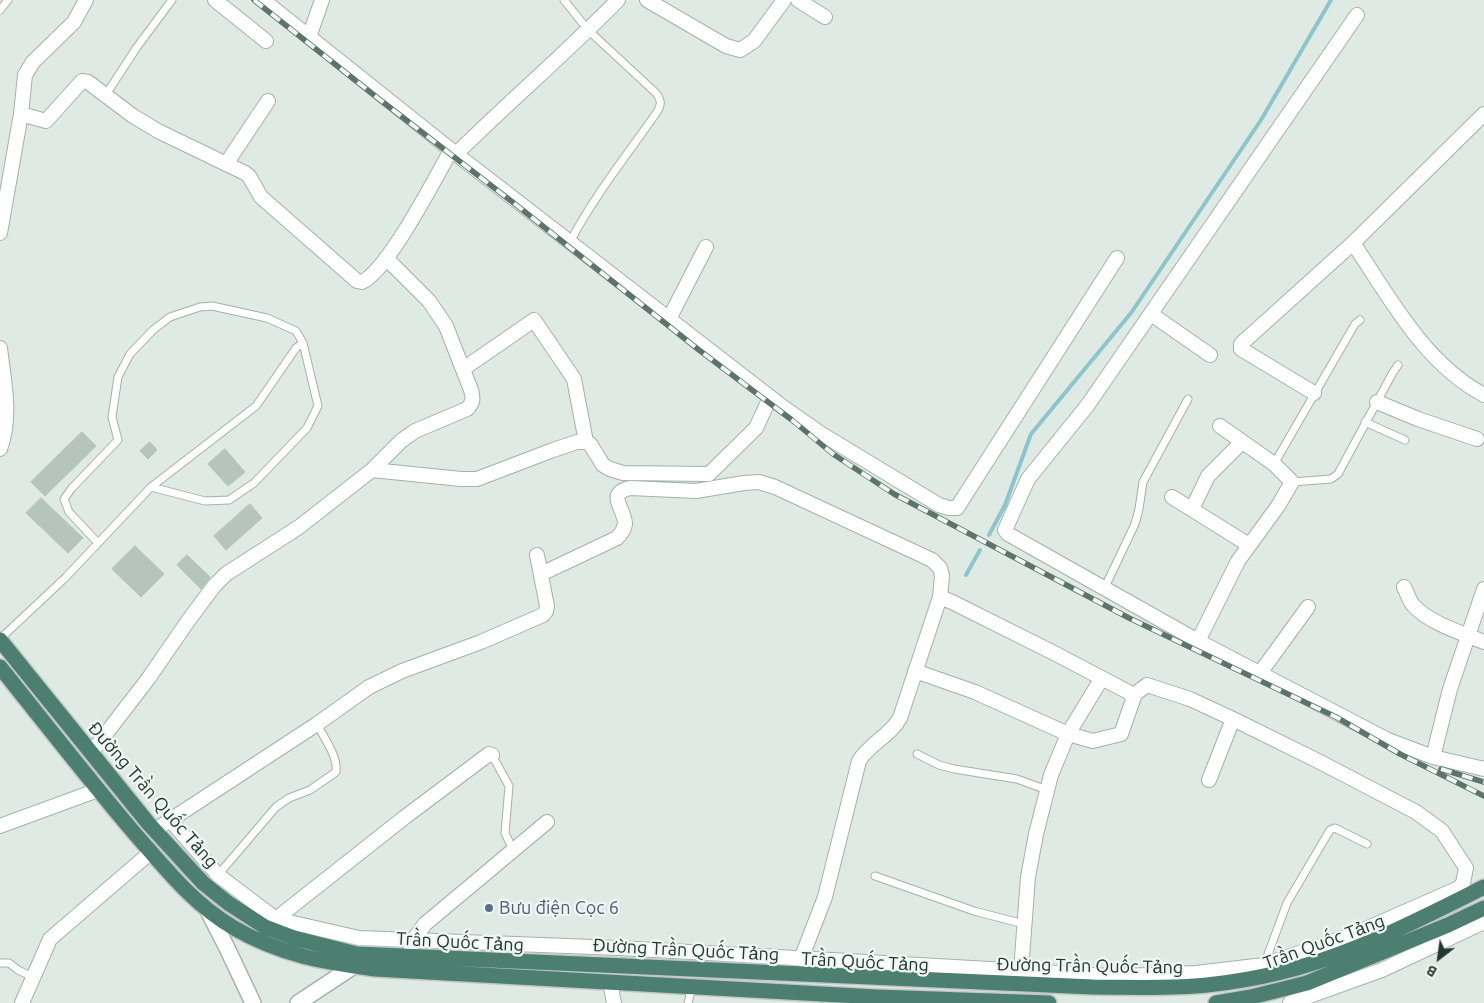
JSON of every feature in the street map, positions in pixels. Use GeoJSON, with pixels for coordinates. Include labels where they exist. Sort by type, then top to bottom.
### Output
{"type":"FeatureCollection","features":[{"type":"Feature","properties":{"kind":"highway","name":"Đường Trần Quốc Tảng"},"geometry":{"type":"LineString","coordinates":[[0,640],[155,830],[203,883],[266,929],[288,953],[327,962],[375,969],[692,986],[805,998],[1049,1003]]}},
{"type":"Feature","properties":{"kind":"highway","name":"Đường Trần Quốc Tảng"},"geometry":{"type":"LineString","coordinates":[[0,667],[98,790],[151,852],[176,881],[207,909],[234,928],[266,929],[357,954],[1093,987],[1178,988],[1263,976],[1324,960],[1369,942],[1484,888]]}},
{"type":"Feature","properties":{"kind":"highway"},"geometry":{"type":"LineString","coordinates":[[1216,1003],[1251,997],[1307,983],[1448,925],[1484,908]]}},
{"type":"Feature","properties":{"kind":"street"},"geometry":{"type":"LineString","coordinates":[[0,233],[21,114],[25,75],[33,62],[74,22],[86,0]]}},
{"type":"Feature","properties":{"kind":"street"},"geometry":{"type":"LineString","coordinates":[[215,0],[266,41]]}},
{"type":"Feature","properties":{"kind":"street"},"geometry":{"type":"LineString","coordinates":[[263,0],[456,154],[783,407],[820,433],[940,505],[949,508],[957,508],[1117,258]]}},
{"type":"Feature","properties":{"kind":"street"},"geometry":{"type":"LineString","coordinates":[[309,36],[322,0]]}},
{"type":"Feature","properties":{"kind":"street"},"geometry":{"type":"LineString","coordinates":[[21,114],[46,121],[82,81],[88,82],[133,116],[158,131],[248,176],[261,198],[357,281],[362,282],[367,280],[386,258],[450,154],[456,154],[618,0]]}},
{"type":"Feature","properties":{"kind":"street"},"geometry":{"type":"LineString","coordinates":[[647,0],[726,46],[740,50],[754,41],[784,0]]}},
{"type":"Feature","properties":{"kind":"street"},"geometry":{"type":"LineString","coordinates":[[798,0],[825,17]]}},
{"type":"Feature","properties":{"kind":"street"},"geometry":{"type":"LineString","coordinates":[[1357,15],[1087,406],[1028,479],[1005,530],[1008,534],[1198,641],[1388,740],[1433,757],[1484,769]]}},
{"type":"Feature","properties":{"kind":"street"},"geometry":{"type":"LineString","coordinates":[[226,164],[268,101]]}},
{"type":"Feature","properties":{"kind":"street"},"geometry":{"type":"LineString","coordinates":[[1314,394],[1240,347],[1241,344],[1353,243],[1484,115]]}},
{"type":"Feature","properties":{"kind":"street"},"geometry":{"type":"LineString","coordinates":[[1353,243],[1396,308],[1432,356],[1458,379],[1484,395]]}},
{"type":"Feature","properties":{"kind":"street"},"geometry":{"type":"LineString","coordinates":[[669,319],[706,247]]}},
{"type":"Feature","properties":{"kind":"street"},"geometry":{"type":"LineString","coordinates":[[91,753],[148,679],[214,586],[226,574],[299,527],[372,470],[401,440],[415,431],[472,404],[471,390],[446,326],[434,307],[386,258]]}},
{"type":"Feature","properties":{"kind":"street"},"geometry":{"type":"LineString","coordinates":[[1152,314],[1210,355]]}},
{"type":"Feature","properties":{"kind":"street"},"geometry":{"type":"LineString","coordinates":[[463,369],[534,320],[574,379],[586,442]]}},
{"type":"Feature","properties":{"kind":"street"},"geometry":{"type":"LineString","coordinates":[[0,348],[7,417],[5,436],[0,449]]}},
{"type":"Feature","properties":{"kind":"street"},"geometry":{"type":"LineString","coordinates":[[372,470],[477,479],[577,442],[586,442],[590,444],[603,465],[623,473],[709,474],[756,428],[771,398]]}},
{"type":"Feature","properties":{"kind":"street"},"geometry":{"type":"LineString","coordinates":[[1377,402],[1433,425],[1481,441]]}},
{"type":"Feature","properties":{"kind":"street"},"geometry":{"type":"LineString","coordinates":[[1198,641],[1238,561],[1278,506],[1292,482],[1274,464],[1220,426]]}},
{"type":"Feature","properties":{"kind":"street"},"geometry":{"type":"LineString","coordinates":[[1192,509],[1208,476],[1242,442]]}},
{"type":"Feature","properties":{"kind":"street"},"geometry":{"type":"LineString","coordinates":[[541,574],[617,538],[622,532],[625,523],[617,499],[618,494],[622,490],[630,488],[696,491],[759,482],[776,487],[932,560],[940,568],[945,599],[915,671],[897,724],[871,746],[859,761],[825,897],[801,959]]}},
{"type":"Feature","properties":{"kind":"street"},"geometry":{"type":"LineString","coordinates":[[1172,497],[1249,545]]}},
{"type":"Feature","properties":{"kind":"street"},"geometry":{"type":"LineString","coordinates":[[155,830],[317,724],[369,687],[402,670],[481,642],[543,615],[547,606],[537,556]]}},
{"type":"Feature","properties":{"kind":"street"},"geometry":{"type":"LineString","coordinates":[[1404,587],[1412,603],[1419,610],[1446,626],[1484,642]]}},
{"type":"Feature","properties":{"kind":"street"},"geometry":{"type":"LineString","coordinates":[[1433,757],[1450,689],[1484,589]]}},
{"type":"Feature","properties":{"kind":"street"},"geometry":{"type":"LineString","coordinates":[[945,599],[1135,694]]}},
{"type":"Feature","properties":{"kind":"street"},"geometry":{"type":"LineString","coordinates":[[1260,673],[1308,607]]}},
{"type":"Feature","properties":{"kind":"street"},"geometry":{"type":"LineString","coordinates":[[915,671],[975,692],[1068,734],[1093,741],[1121,734],[1135,694],[1147,685],[1190,699],[1232,719],[1208,780]]}},
{"type":"Feature","properties":{"kind":"street"},"geometry":{"type":"LineString","coordinates":[[1021,971],[1028,877],[1051,775],[1068,734],[1102,678]]}},
{"type":"Feature","properties":{"kind":"street","name":"Trần Quốc Tảng"},"geometry":{"type":"LineString","coordinates":[[170,820],[266,929],[360,938],[618,948],[1110,976],[1196,973],[1264,965],[1352,935],[1459,888],[1463,883],[1466,868],[1442,831],[1416,812],[1232,719]]}},
{"type":"Feature","properties":{"kind":"street"},"geometry":{"type":"LineString","coordinates":[[266,929],[405,816],[489,754],[492,755]]}},
{"type":"Feature","properties":{"kind":"street"},"geometry":{"type":"LineString","coordinates":[[0,826],[98,790]]}},
{"type":"Feature","properties":{"kind":"street"},"geometry":{"type":"LineString","coordinates":[[407,956],[414,939],[425,924],[547,822]]}},
{"type":"Feature","properties":{"kind":"street"},"geometry":{"type":"LineString","coordinates":[[22,1003],[50,939],[151,852]]}},
{"type":"Feature","properties":{"kind":"street"},"geometry":{"type":"LineString","coordinates":[[207,909],[253,1003]]}},
{"type":"Feature","properties":{"kind":"street"},"geometry":{"type":"LineString","coordinates":[[1290,1003],[1382,970],[1484,922]]}},
{"type":"Feature","properties":{"kind":"street"},"geometry":{"type":"LineString","coordinates":[[298,1003],[354,966]]}},
{"type":"Feature","properties":{"kind":"street"},"geometry":{"type":"LineString","coordinates":[[610,982],[614,1003]]}},
{"type":"Feature","properties":{"kind":"lane"},"geometry":{"type":"LineString","coordinates":[[0,10],[8,0]]}},
{"type":"Feature","properties":{"kind":"lane"},"geometry":{"type":"LineString","coordinates":[[105,96],[137,47],[172,0]]}},
{"type":"Feature","properties":{"kind":"lane"},"geometry":{"type":"LineString","coordinates":[[564,0],[588,30],[656,92],[661,100],[660,106],[581,221],[570,242]]}},
{"type":"Feature","properties":{"kind":"lane"},"geometry":{"type":"LineString","coordinates":[[98,543],[69,512],[64,499],[72,488],[118,440],[112,417],[118,377],[130,354],[153,330],[170,317],[200,307],[212,306],[267,318],[296,331],[303,342],[318,406],[307,428],[254,483],[230,500],[205,501],[152,488]]}},
{"type":"Feature","properties":{"kind":"lane"},"geometry":{"type":"LineString","coordinates":[[1274,464],[1355,324],[1360,320]]}},
{"type":"Feature","properties":{"kind":"lane"},"geometry":{"type":"LineString","coordinates":[[0,640],[65,578],[152,488],[256,406],[296,348],[303,342]]}},
{"type":"Feature","properties":{"kind":"lane"},"geometry":{"type":"LineString","coordinates":[[1292,482],[1331,478],[1338,474],[1398,365]]}},
{"type":"Feature","properties":{"kind":"lane"},"geometry":{"type":"LineString","coordinates":[[1105,587],[1135,524],[1143,482],[1188,399]]}},
{"type":"Feature","properties":{"kind":"lane"},"geometry":{"type":"LineString","coordinates":[[1365,422],[1405,440]]}},
{"type":"Feature","properties":{"kind":"lane"},"geometry":{"type":"LineString","coordinates":[[218,874],[276,807],[289,798],[310,790],[336,772],[337,769],[332,753],[317,724]]}},
{"type":"Feature","properties":{"kind":"lane"},"geometry":{"type":"LineString","coordinates":[[917,754],[940,765],[954,769],[1018,779],[1047,790]]}},
{"type":"Feature","properties":{"kind":"lane"},"geometry":{"type":"LineString","coordinates":[[492,755],[509,786],[505,833],[513,850]]}},
{"type":"Feature","properties":{"kind":"lane"},"geometry":{"type":"LineString","coordinates":[[1264,965],[1287,903],[1330,830],[1335,828],[1367,844]]}},
{"type":"Feature","properties":{"kind":"lane"},"geometry":{"type":"LineString","coordinates":[[875,876],[974,911],[1024,924]]}},
{"type":"Feature","properties":{"kind":"lane"},"geometry":{"type":"LineString","coordinates":[[0,963],[10,963],[18,970],[33,977]]}},
{"type":"Feature","properties":{"kind":"lane"},"geometry":{"type":"LineString","coordinates":[[688,1003],[692,986]]}},
{"type":"Feature","properties":{"kind":"building"},"geometry":{"type":"Polygon","coordinates":[[[82,432],[96,446],[45,496],[31,482],[82,432]]]}},
{"type":"Feature","properties":{"kind":"building"},"geometry":{"type":"Polygon","coordinates":[[[150,442],[157,450],[148,459],[140,451],[150,442]]]}},
{"type":"Feature","properties":{"kind":"building"},"geometry":{"type":"Polygon","coordinates":[[[225,449],[245,472],[228,486],[208,464],[225,449]]]}},
{"type":"Feature","properties":{"kind":"building"},"geometry":{"type":"Polygon","coordinates":[[[41,498],[83,538],[68,553],[26,513],[41,498]]]}},
{"type":"Feature","properties":{"kind":"building"},"geometry":{"type":"Polygon","coordinates":[[[250,504],[262,518],[226,550],[214,536],[250,504]]]}},
{"type":"Feature","properties":{"kind":"building"},"geometry":{"type":"Polygon","coordinates":[[[135,546],[164,574],[141,597],[112,569],[135,546]]]}},
{"type":"Feature","properties":{"kind":"building"},"geometry":{"type":"Polygon","coordinates":[[[187,555],[210,577],[201,589],[177,565],[187,555]]]}},
{"type":"Feature","properties":{"kind":"waterway"},"geometry":{"type":"LineString","coordinates":[[989,535],[1005,505],[1031,434],[1131,313],[1261,120],[1331,0]]}},
{"type":"Feature","properties":{"kind":"waterway"},"geometry":{"type":"LineString","coordinates":[[966,575],[980,550]]}},
{"type":"Feature","properties":{"kind":"railway"},"geometry":{"type":"LineString","coordinates":[[254,0],[833,454],[894,494],[1129,618],[1336,717],[1400,754],[1484,796]]}},
{"type":"Feature","properties":{"kind":"railway"},"geometry":{"type":"LineString","coordinates":[[1441,769],[1484,782]]}},
{"type":"Feature","properties":{"kind":"place","name":"Bưu điện Cọc 6"},"geometry":{"type":"Point","coordinates":[489,908]}}]}
